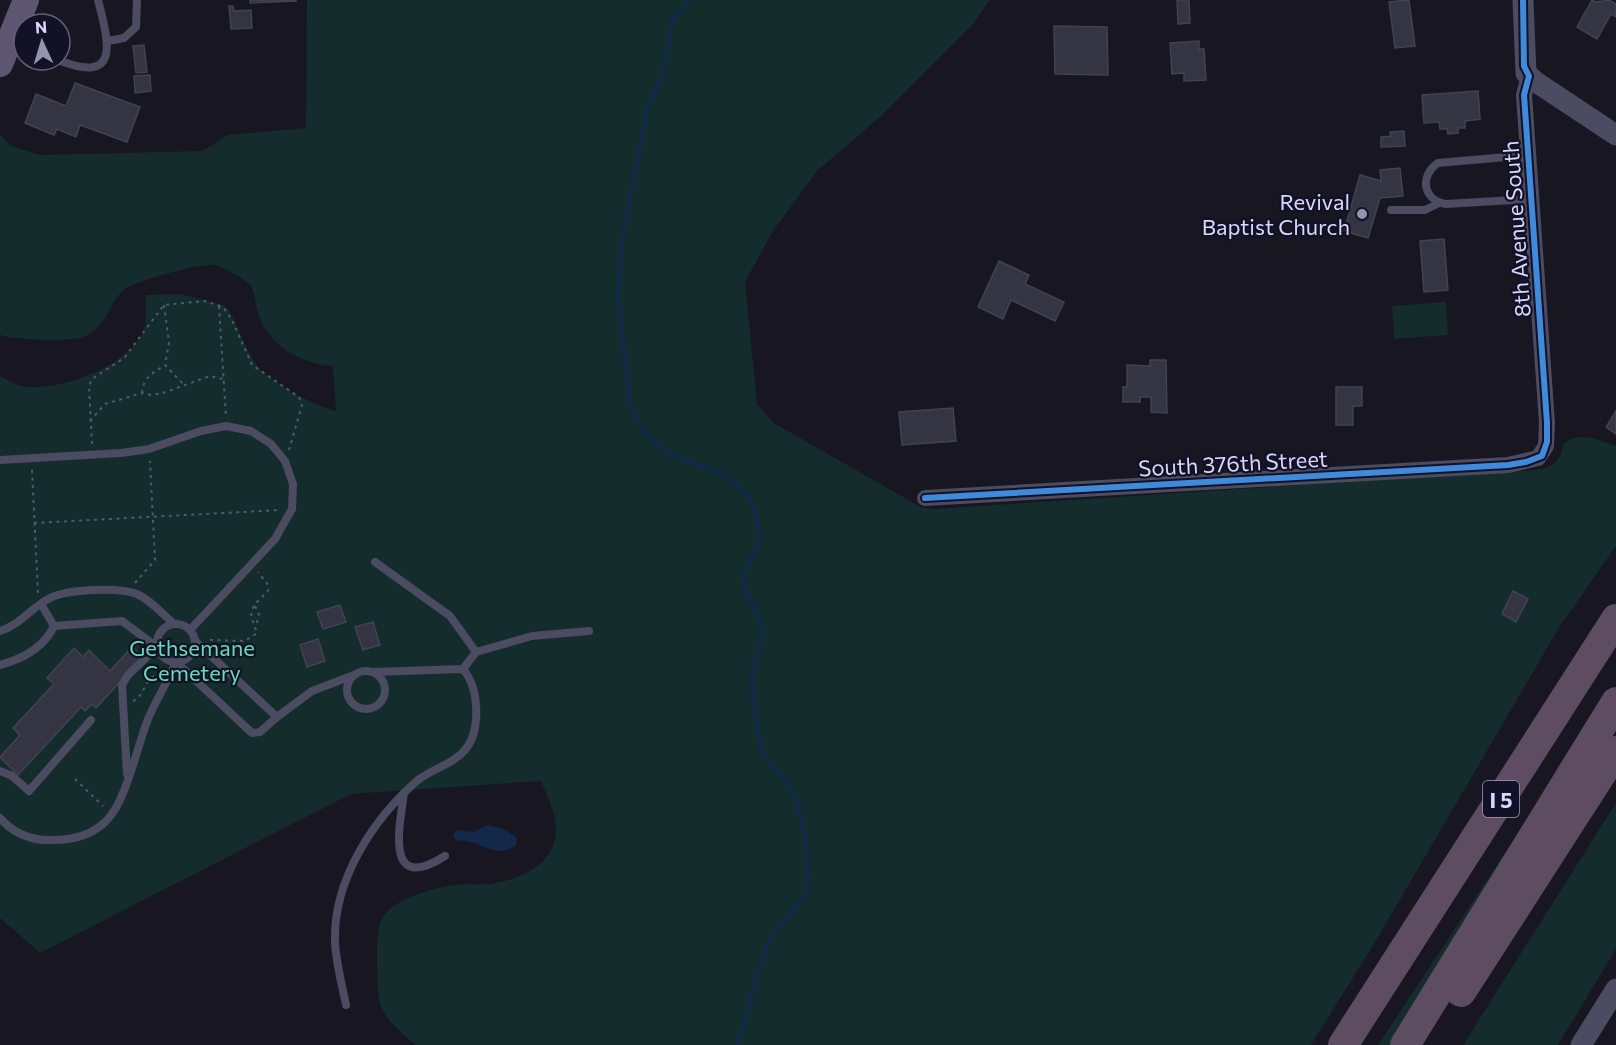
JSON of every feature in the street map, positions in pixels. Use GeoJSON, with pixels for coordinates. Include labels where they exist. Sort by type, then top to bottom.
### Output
{"type":"FeatureCollection","features":[{"type":"Feature","properties":{"kind":"highway","name":"I 5"},"geometry":{"type":"LineString","coordinates":[[1343,1045],[1616,619]]}},
{"type":"Feature","properties":{"kind":"highway","name":"I 5"},"geometry":{"type":"LineString","coordinates":[[1386,978],[1413,955],[1616,658]]}},
{"type":"Feature","properties":{"kind":"highway","name":"I 5"},"geometry":{"type":"LineString","coordinates":[[1406,1045],[1616,702]]}},
{"type":"Feature","properties":{"kind":"highway"},"geometry":{"type":"LineString","coordinates":[[1427,1045],[1616,751]]}},
{"type":"Feature","properties":{"kind":"main road"},"geometry":{"type":"LineString","coordinates":[[8,36],[10,0]]}},
{"type":"Feature","properties":{"kind":"main road"},"geometry":{"type":"LineString","coordinates":[[0,64],[8,36],[26,0]]}},
{"type":"Feature","properties":{"kind":"street","name":"8th Avenue South"},"geometry":{"type":"LineString","coordinates":[[1524,1],[1524,66],[1529,76],[1524,95],[1547,423],[1546,446],[1542,456]]}},
{"type":"Feature","properties":{"kind":"street"},"geometry":{"type":"LineString","coordinates":[[1529,76],[1616,135]]}},
{"type":"Feature","properties":{"kind":"street","name":"South 376th Street"},"geometry":{"type":"LineString","coordinates":[[925,498],[1508,465],[1542,456]]}},
{"type":"Feature","properties":{"kind":"street"},"geometry":{"type":"LineString","coordinates":[[1581,1045],[1616,989]]}},
{"type":"Feature","properties":{"kind":"lane"},"geometry":{"type":"LineString","coordinates":[[72,65],[100,66],[107,59],[108,41],[98,0]]}},
{"type":"Feature","properties":{"kind":"lane"},"geometry":{"type":"LineString","coordinates":[[108,41],[124,38],[136,27],[137,0]]}},
{"type":"Feature","properties":{"kind":"lane"},"geometry":{"type":"LineString","coordinates":[[1439,203],[1428,194],[1425,180],[1427,173],[1438,164],[1529,155]]}},
{"type":"Feature","properties":{"kind":"lane"},"geometry":{"type":"LineString","coordinates":[[1391,210],[1425,210],[1439,203],[1533,199]]}},
{"type":"Feature","properties":{"kind":"lane"},"geometry":{"type":"LineString","coordinates":[[0,460],[149,449],[201,431],[226,426],[251,431],[271,444],[285,461],[292,483],[292,509],[275,539],[190,630]]}},
{"type":"Feature","properties":{"kind":"lane"},"geometry":{"type":"LineString","coordinates":[[375,562],[450,616],[476,652]]}},
{"type":"Feature","properties":{"kind":"lane"},"geometry":{"type":"LineString","coordinates":[[0,631],[14,625],[52,597],[66,593],[128,592],[145,598],[173,624],[190,630],[195,641],[277,717]]}},
{"type":"Feature","properties":{"kind":"lane"},"geometry":{"type":"LineString","coordinates":[[41,604],[54,626]]}},
{"type":"Feature","properties":{"kind":"lane"},"geometry":{"type":"LineString","coordinates":[[54,626],[123,621],[157,647],[164,658],[176,662],[252,733],[260,732],[312,691],[363,671],[464,669]]}},
{"type":"Feature","properties":{"kind":"lane"},"geometry":{"type":"LineString","coordinates":[[127,777],[123,685],[128,675],[157,647],[158,634],[167,625],[173,624]]}},
{"type":"Feature","properties":{"kind":"lane"},"geometry":{"type":"LineString","coordinates":[[0,665],[36,648],[50,636],[54,626]]}},
{"type":"Feature","properties":{"kind":"lane"},"geometry":{"type":"LineString","coordinates":[[464,669],[476,652],[532,636],[589,631]]}},
{"type":"Feature","properties":{"kind":"lane"},"geometry":{"type":"LineString","coordinates":[[0,818],[18,834],[45,840],[74,838],[88,834],[108,819],[120,799],[149,718],[176,662],[188,657],[195,641]]}},
{"type":"Feature","properties":{"kind":"lane"},"geometry":{"type":"LineString","coordinates":[[346,1005],[335,944],[341,903],[349,874],[370,832],[405,793],[428,773],[460,754],[469,745],[474,729],[474,694],[471,679],[464,669]]}},
{"type":"Feature","properties":{"kind":"lane"},"geometry":{"type":"LineString","coordinates":[[354,675],[348,683],[348,698],[354,706],[369,709],[382,702],[385,693],[381,678],[373,672]]}},
{"type":"Feature","properties":{"kind":"lane"},"geometry":{"type":"LineString","coordinates":[[0,771],[12,776],[29,791],[91,720]]}},
{"type":"Feature","properties":{"kind":"lane"},"geometry":{"type":"LineString","coordinates":[[405,793],[398,845],[402,859],[407,865],[415,868],[432,864],[445,856]]}},
{"type":"Feature","properties":{"kind":"path"},"geometry":{"type":"LineString","coordinates":[[92,455],[88,386],[92,379],[124,358],[164,305],[205,301],[219,306],[232,320],[252,365],[299,397],[302,405],[285,461]]}},
{"type":"Feature","properties":{"kind":"path"},"geometry":{"type":"LineString","coordinates":[[142,393],[143,383],[148,376],[165,365],[169,343],[164,305]]}},
{"type":"Feature","properties":{"kind":"path"},"geometry":{"type":"LineString","coordinates":[[219,306],[226,426]]}},
{"type":"Feature","properties":{"kind":"path"},"geometry":{"type":"LineString","coordinates":[[165,365],[184,385]]}},
{"type":"Feature","properties":{"kind":"path"},"geometry":{"type":"LineString","coordinates":[[90,421],[105,404],[142,393],[151,395],[210,376],[223,379]]}},
{"type":"Feature","properties":{"kind":"path"},"geometry":{"type":"LineString","coordinates":[[128,592],[155,560],[149,449]]}},
{"type":"Feature","properties":{"kind":"path"},"geometry":{"type":"LineString","coordinates":[[31,458],[38,598],[41,604]]}},
{"type":"Feature","properties":{"kind":"path"},"geometry":{"type":"LineString","coordinates":[[34,523],[292,509]]}},
{"type":"Feature","properties":{"kind":"path"},"geometry":{"type":"LineString","coordinates":[[254,605],[260,615],[256,626]]}},
{"type":"Feature","properties":{"kind":"path"},"geometry":{"type":"LineString","coordinates":[[75,779],[103,806]]}},
{"type":"Feature","properties":{"kind":"green space","name":"Gethsemane Cemetery"},"geometry":{"type":"Polygon","coordinates":[[[307,0],[990,0],[973,24],[880,117],[818,170],[773,231],[745,282],[757,404],[774,423],[921,507],[931,509],[1535,470],[1555,462],[1564,443],[1570,439],[1590,438],[1616,446],[1616,546],[1560,626],[1374,944],[1311,1045],[416,1045],[388,1019],[380,1003],[377,980],[377,944],[380,923],[393,907],[418,894],[454,885],[490,884],[507,880],[530,871],[540,864],[548,855],[556,833],[554,814],[541,781],[351,794],[40,953],[0,918],[0,376],[21,386],[36,387],[90,375],[123,356],[135,345],[144,328],[146,295],[181,294],[226,306],[252,357],[263,371],[293,392],[336,411],[333,366],[310,362],[288,352],[279,345],[264,327],[250,284],[218,266],[206,265],[182,270],[125,289],[114,301],[97,329],[83,337],[42,340],[0,335],[0,135],[11,146],[40,155],[202,151],[228,135],[306,128],[307,0]]]}},
{"type":"Feature","properties":{"kind":"green space"},"geometry":{"type":"Polygon","coordinates":[[[1446,302],[1448,335],[1394,339],[1392,306],[1446,302]]]}},
{"type":"Feature","properties":{"kind":"green space"},"geometry":{"type":"Polygon","coordinates":[[[1616,684],[1394,1045],[1378,1045],[1616,684]]]}},
{"type":"Feature","properties":{"kind":"green space"},"geometry":{"type":"Polygon","coordinates":[[[1616,803],[1616,949],[1558,1045],[1463,1045],[1616,803]]]}},
{"type":"Feature","properties":{"kind":"water"},"geometry":{"type":"Polygon","coordinates":[[[488,825],[506,830],[517,838],[516,845],[508,850],[494,850],[473,842],[457,841],[453,836],[456,830],[473,832],[488,825]]]}},
{"type":"Feature","properties":{"kind":"building"},"geometry":{"type":"Polygon","coordinates":[[[250,0],[296,0],[296,1],[250,3],[250,0]]]}},
{"type":"Feature","properties":{"kind":"building"},"geometry":{"type":"Polygon","coordinates":[[[1177,0],[1189,0],[1190,23],[1178,24],[1177,0]]]}},
{"type":"Feature","properties":{"kind":"building"},"geometry":{"type":"Polygon","coordinates":[[[1409,0],[1415,46],[1395,48],[1389,2],[1409,0]]]}},
{"type":"Feature","properties":{"kind":"building"},"geometry":{"type":"Polygon","coordinates":[[[1592,0],[1596,2],[1609,0],[1616,4],[1616,17],[1611,14],[1597,39],[1577,27],[1592,0]]]}},
{"type":"Feature","properties":{"kind":"building"},"geometry":{"type":"Polygon","coordinates":[[[229,6],[233,6],[234,11],[251,10],[252,28],[231,29],[229,6]]]}},
{"type":"Feature","properties":{"kind":"building"},"geometry":{"type":"Polygon","coordinates":[[[1054,26],[1107,27],[1108,75],[1055,74],[1054,26]]]}},
{"type":"Feature","properties":{"kind":"building"},"geometry":{"type":"Polygon","coordinates":[[[1199,41],[1199,49],[1204,49],[1206,80],[1184,81],[1184,73],[1172,74],[1170,43],[1199,41]]]}},
{"type":"Feature","properties":{"kind":"building"},"geometry":{"type":"Polygon","coordinates":[[[144,45],[147,72],[136,73],[133,46],[144,45]]]}},
{"type":"Feature","properties":{"kind":"building"},"geometry":{"type":"Polygon","coordinates":[[[150,75],[151,91],[135,93],[134,76],[150,75]]]}},
{"type":"Feature","properties":{"kind":"building"},"geometry":{"type":"Polygon","coordinates":[[[75,83],[140,107],[127,142],[80,125],[76,137],[57,129],[54,135],[25,123],[36,94],[66,106],[75,83]]]}},
{"type":"Feature","properties":{"kind":"building"},"geometry":{"type":"Polygon","coordinates":[[[1478,91],[1480,119],[1465,121],[1465,128],[1458,128],[1458,133],[1448,134],[1447,129],[1440,129],[1439,122],[1424,123],[1422,95],[1478,91]]]}},
{"type":"Feature","properties":{"kind":"building"},"geometry":{"type":"Polygon","coordinates":[[[1404,131],[1405,146],[1381,147],[1381,137],[1391,136],[1390,132],[1404,131]]]}},
{"type":"Feature","properties":{"kind":"building","name":"Revival Baptist Church"},"geometry":{"type":"Polygon","coordinates":[[[1400,168],[1403,196],[1380,198],[1368,238],[1344,231],[1360,175],[1381,181],[1380,170],[1400,168]]]}},
{"type":"Feature","properties":{"kind":"building"},"geometry":{"type":"Polygon","coordinates":[[[1444,239],[1448,290],[1424,292],[1420,241],[1444,239]]]}},
{"type":"Feature","properties":{"kind":"building"},"geometry":{"type":"Polygon","coordinates":[[[999,261],[1029,275],[1025,284],[1064,302],[1055,321],[1011,300],[1003,319],[978,307],[999,261]]]}},
{"type":"Feature","properties":{"kind":"building"},"geometry":{"type":"Polygon","coordinates":[[[1150,360],[1166,360],[1167,413],[1151,412],[1151,397],[1140,397],[1140,402],[1123,402],[1123,387],[1127,387],[1127,365],[1150,366],[1150,360]]]}},
{"type":"Feature","properties":{"kind":"building"},"geometry":{"type":"Polygon","coordinates":[[[1336,387],[1362,387],[1362,406],[1353,406],[1353,425],[1336,425],[1336,387]]]}},
{"type":"Feature","properties":{"kind":"building"},"geometry":{"type":"Polygon","coordinates":[[[953,408],[956,441],[902,445],[899,412],[953,408]]]}},
{"type":"Feature","properties":{"kind":"building"},"geometry":{"type":"Polygon","coordinates":[[[1616,411],[1616,434],[1606,427],[1616,411]]]}},
{"type":"Feature","properties":{"kind":"building"},"geometry":{"type":"Polygon","coordinates":[[[1513,591],[1528,599],[1516,622],[1502,614],[1513,591]]]}},
{"type":"Feature","properties":{"kind":"building"},"geometry":{"type":"Polygon","coordinates":[[[340,605],[346,622],[323,629],[317,612],[340,605]]]}},
{"type":"Feature","properties":{"kind":"building"},"geometry":{"type":"Polygon","coordinates":[[[373,622],[380,645],[363,650],[355,627],[373,622]]]}},
{"type":"Feature","properties":{"kind":"building"},"geometry":{"type":"Polygon","coordinates":[[[318,639],[325,661],[307,667],[300,645],[318,639]]]}},
{"type":"Feature","properties":{"kind":"building"},"geometry":{"type":"Polygon","coordinates":[[[132,647],[143,657],[96,708],[92,704],[85,711],[81,707],[18,775],[0,757],[20,735],[13,728],[54,684],[47,678],[74,648],[83,657],[89,650],[110,671],[132,647]]]}},
{"type":"Feature","properties":{"kind":"waterway"},"geometry":{"type":"LineString","coordinates":[[689,0],[673,19],[661,79],[648,106],[621,245],[618,293],[629,397],[637,422],[650,439],[667,451],[722,474],[737,484],[749,498],[759,532],[759,542],[744,575],[745,589],[761,626],[761,640],[753,673],[754,707],[762,752],[790,787],[794,796],[805,840],[808,872],[802,900],[778,926],[765,949],[737,1045]]}},
{"type":"Feature","properties":{"kind":"cycle path"},"geometry":{"type":"LineString","coordinates":[[925,498],[1508,465],[1542,456],[1547,442],[1547,423],[1524,95],[1529,76],[1524,66],[1523,0]]}},
{"type":"Feature","properties":{"kind":"place","name":"Revival Baptist Church"},"geometry":{"type":"Point","coordinates":[1362,214]}}]}
